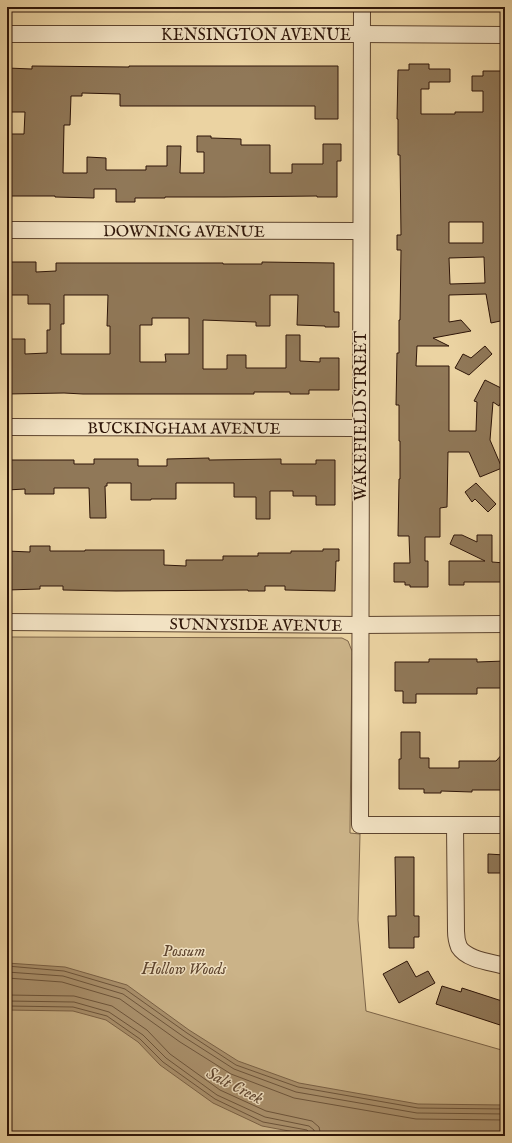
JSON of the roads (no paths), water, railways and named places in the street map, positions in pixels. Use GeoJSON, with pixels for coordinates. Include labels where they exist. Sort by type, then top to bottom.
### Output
{"type":"FeatureCollection","features":[{"type":"Feature","properties":{"kind":"street","name":"WAKEFIELD STREET"},"geometry":{"type":"LineString","coordinates":[[362,7],[360,825],[455,825]]}},
{"type":"Feature","properties":{"kind":"street","name":"KENSINGTON AVENUE"},"geometry":{"type":"LineString","coordinates":[[7,34],[505,35]]}},
{"type":"Feature","properties":{"kind":"street","name":"DOWNING AVENUE"},"geometry":{"type":"LineString","coordinates":[[7,230],[361,231]]}},
{"type":"Feature","properties":{"kind":"street","name":"BUCKINGHAM AVENUE"},"geometry":{"type":"LineString","coordinates":[[7,427],[360,428]]}},
{"type":"Feature","properties":{"kind":"street","name":"SUNNYSIDE AVENUE"},"geometry":{"type":"LineString","coordinates":[[7,622],[360,625],[505,624]]}},
{"type":"Feature","properties":{"kind":"street"},"geometry":{"type":"LineString","coordinates":[[505,826],[455,825],[456,931],[459,947],[470,957],[505,966]]}},
{"type":"Feature","properties":{"kind":"water","name":"Salt Creek"},"geometry":{"type":"Polygon","coordinates":[[[7,963],[65,967],[127,985],[189,1030],[238,1061],[299,1083],[418,1104],[505,1105],[505,1136],[316,1136],[262,1126],[213,1103],[160,1065],[138,1042],[106,1020],[73,1011],[7,1010],[7,963]]]}},
{"type":"Feature","properties":{"kind":"park label","name":"Possum Hollow Woods"},"geometry":{"type":"Point","coordinates":[184,959]}}]}
